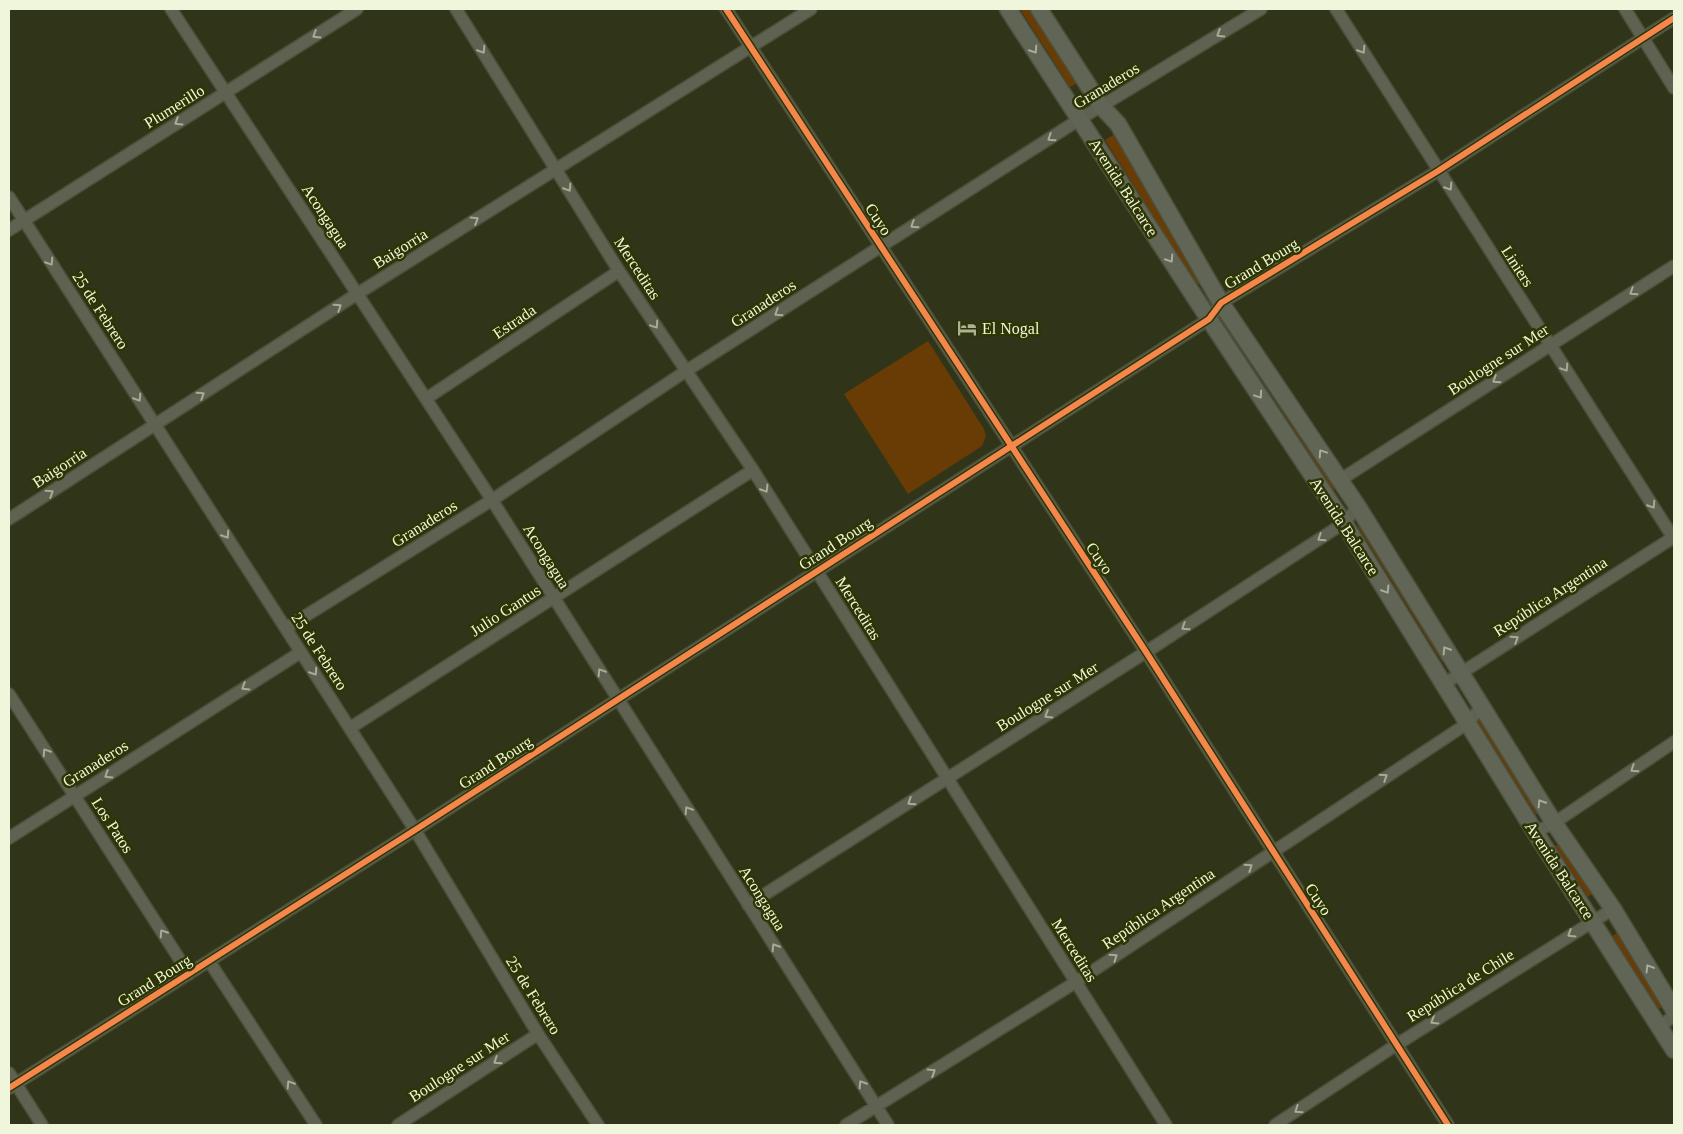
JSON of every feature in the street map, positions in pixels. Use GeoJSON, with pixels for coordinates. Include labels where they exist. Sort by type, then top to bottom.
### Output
{"type":"FeatureCollection","features":[{"type":"Feature","properties":{"kind":"main road","name":"Avenida Balcarce"},"geometry":{"type":"LineString","coordinates":[[1008,9],[1344,523],[1674,1050]]}},
{"type":"Feature","properties":{"kind":"main road","name":"Avenida Balcarce"},"geometry":{"type":"LineString","coordinates":[[1039,9],[1102,107],[1118,124],[1221,303],[1358,507],[1481,707],[1554,823],[1613,909],[1674,1010]]}},
{"type":"Feature","properties":{"kind":"street","name":"Acongagua"},"geometry":{"type":"LineString","coordinates":[[171,9],[427,398],[888,1125]]}},
{"type":"Feature","properties":{"kind":"street","name":"Plumerillo"},"geometry":{"type":"LineString","coordinates":[[9,230],[357,9]]}},
{"type":"Feature","properties":{"kind":"street","name":"Merceditas"},"geometry":{"type":"LineString","coordinates":[[456,9],[619,271],[753,470],[946,779],[1166,1125]]}},
{"type":"Feature","properties":{"kind":"street","name":"Cuyo"},"geometry":{"type":"LineString","coordinates":[[726,9],[1009,446],[1146,652],[1271,851],[1448,1125]]}},
{"type":"Feature","properties":{"kind":"street","name":"Baigorria"},"geometry":{"type":"LineString","coordinates":[[9,519],[357,294],[811,9]]}},
{"type":"Feature","properties":{"kind":"street","name":"Granaderos"},"geometry":{"type":"LineString","coordinates":[[286,628],[492,500],[686,371],[1080,119],[1261,9]]}},
{"type":"Feature","properties":{"kind":"street","name":"Liniers"},"geometry":{"type":"LineString","coordinates":[[1336,9],[1674,538]]}},
{"type":"Feature","properties":{"kind":"street"},"geometry":{"type":"LineString","coordinates":[[1624,9],[1674,88]]}},
{"type":"Feature","properties":{"kind":"street","name":"Grand Bourg"},"geometry":{"type":"LineString","coordinates":[[12,1086],[415,830],[1209,319],[1221,303],[1438,171],[1674,18]]}},
{"type":"Feature","properties":{"kind":"street","name":"25 de Febrero"},"geometry":{"type":"LineString","coordinates":[[9,197],[415,830],[538,1034],[598,1125]]}},
{"type":"Feature","properties":{"kind":"street","name":"Boulogne sur Mer"},"geometry":{"type":"LineString","coordinates":[[1340,480],[1674,266]]}},
{"type":"Feature","properties":{"kind":"street","name":"Estrada"},"geometry":{"type":"LineString","coordinates":[[427,398],[619,271]]}},
{"type":"Feature","properties":{"kind":"street","name":"Julio Gantus"},"geometry":{"type":"LineString","coordinates":[[350,728],[753,470]]}},
{"type":"Feature","properties":{"kind":"street","name":"Boulogne sur Mer"},"geometry":{"type":"LineString","coordinates":[[748,905],[1146,652],[1344,523],[1358,507]]}},
{"type":"Feature","properties":{"kind":"street","name":"República Argentina"},"geometry":{"type":"LineString","coordinates":[[1444,684],[1674,538]]}},
{"type":"Feature","properties":{"kind":"street","name":"Granaderos"},"geometry":{"type":"LineString","coordinates":[[9,838],[301,652]]}},
{"type":"Feature","properties":{"kind":"street","name":"Los Patos"},"geometry":{"type":"LineString","coordinates":[[9,694],[189,974]]}},
{"type":"Feature","properties":{"kind":"street","name":"República Argentina"},"geometry":{"type":"LineString","coordinates":[[846,1125],[1076,982],[1271,851],[1468,723],[1481,707]]}},
{"type":"Feature","properties":{"kind":"street"},"geometry":{"type":"LineString","coordinates":[[1536,832],[1554,823],[1674,742]]}},
{"type":"Feature","properties":{"kind":"street","name":"República de Chile"},"geometry":{"type":"LineString","coordinates":[[1275,1125],[1396,1045],[1613,909]]}},
{"type":"Feature","properties":{"kind":"street"},"geometry":{"type":"LineString","coordinates":[[209,961],[316,1125]]}},
{"type":"Feature","properties":{"kind":"street"},"geometry":{"type":"LineString","coordinates":[[1660,1027],[1674,1015]]}},
{"type":"Feature","properties":{"kind":"street","name":"Boulogne sur Mer"},"geometry":{"type":"LineString","coordinates":[[398,1125],[538,1034]]}},
{"type":"Feature","properties":{"kind":"street"},"geometry":{"type":"LineString","coordinates":[[9,1073],[12,1086],[42,1125]]}},
{"type":"Feature","properties":{"kind":"shaded area"},"geometry":{"type":"Polygon","coordinates":[[[1020,9],[1035,9],[1081,81],[1070,87],[1020,9]]]}},
{"type":"Feature","properties":{"kind":"shaded area"},"geometry":{"type":"Polygon","coordinates":[[[1115,134],[1207,279],[1197,285],[1105,140],[1115,134]]]}},
{"type":"Feature","properties":{"kind":"shaded area"},"geometry":{"type":"Polygon","coordinates":[[[1231,332],[1338,487],[1333,490],[1231,332]]]}},
{"type":"Feature","properties":{"kind":"shaded area"},"geometry":{"type":"Polygon","coordinates":[[[928,341],[984,429],[986,436],[982,446],[908,494],[844,394],[928,341]]]}},
{"type":"Feature","properties":{"kind":"shaded area"},"geometry":{"type":"Polygon","coordinates":[[[1363,524],[1447,659],[1442,662],[1358,527],[1363,524]]]}},
{"type":"Feature","properties":{"kind":"shaded area"},"geometry":{"type":"Polygon","coordinates":[[[1482,718],[1540,812],[1536,815],[1477,721],[1482,718]]]}},
{"type":"Feature","properties":{"kind":"shaded area"},"geometry":{"type":"Polygon","coordinates":[[[1560,843],[1592,894],[1588,897],[1555,846],[1560,843]]]}},
{"type":"Feature","properties":{"kind":"shaded area"},"geometry":{"type":"Polygon","coordinates":[[[1617,933],[1664,1006],[1659,1009],[1612,936],[1617,933]]]}},
{"type":"Feature","properties":{"kind":"cycle path"},"geometry":{"type":"LineString","coordinates":[[726,9],[1146,652],[1448,1125]]}},
{"type":"Feature","properties":{"kind":"cycle path"},"geometry":{"type":"LineString","coordinates":[[9,1088],[415,830],[1209,319],[1221,303],[1438,171],[1674,18]]}},
{"type":"Feature","properties":{"kind":"place","name":"El Nogal"},"geometry":{"type":"Point","coordinates":[967,328]}}]}
